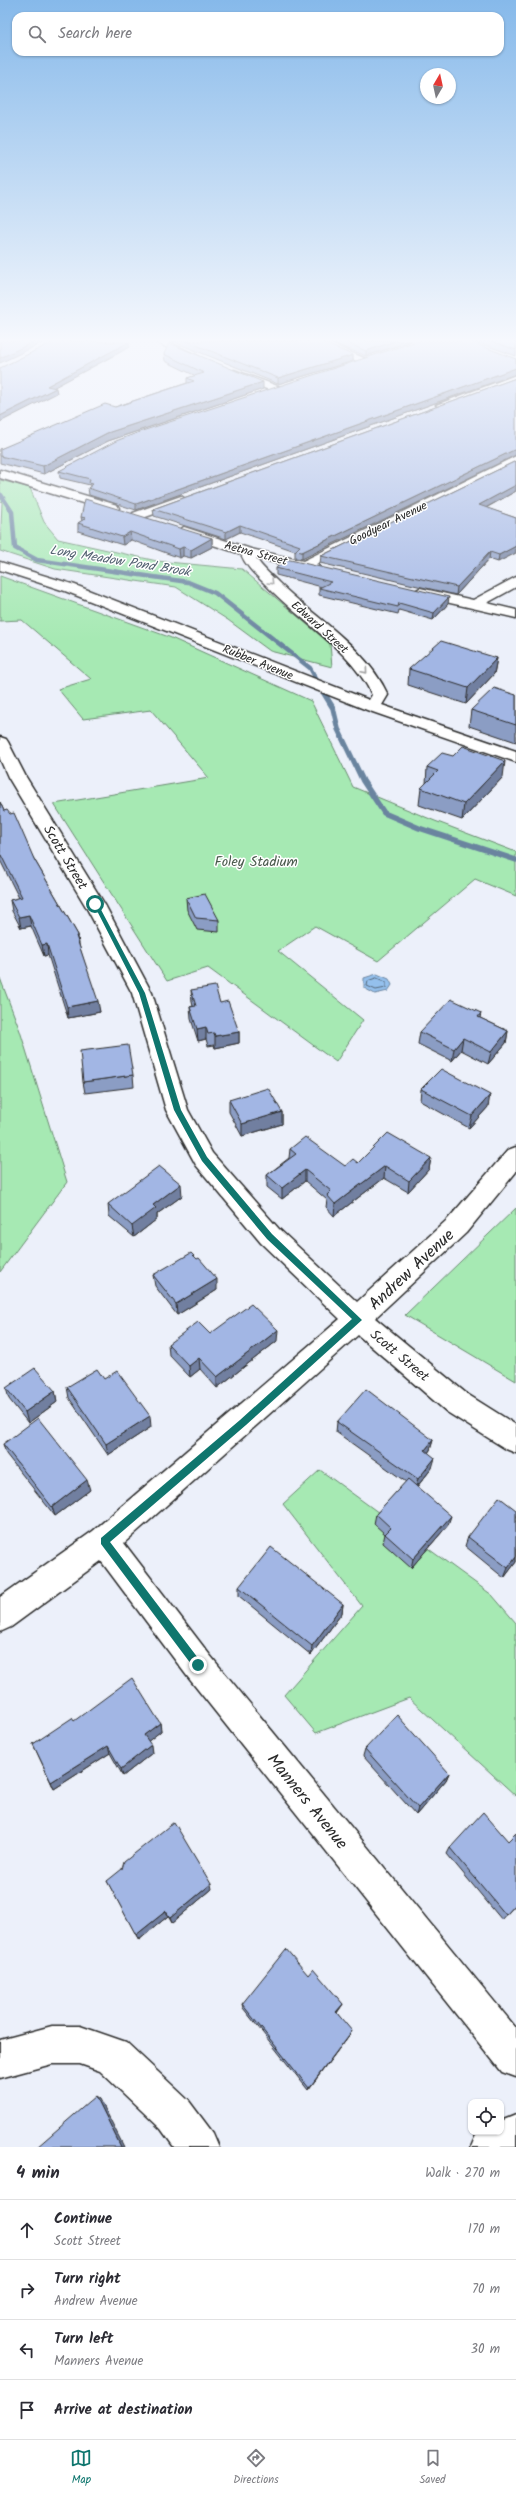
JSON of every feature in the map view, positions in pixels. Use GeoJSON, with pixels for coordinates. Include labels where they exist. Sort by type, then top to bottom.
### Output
{"type":"FeatureCollection","features":[{"type":"Feature","properties":{"kind":"street","name":"Goodyear Avenue"},"geometry":{"type":"LineString","coordinates":[[303,565],[516,460]]}},
{"type":"Feature","properties":{"kind":"street"},"geometry":{"type":"LineString","coordinates":[[0,474],[37,484],[159,523]]}},
{"type":"Feature","properties":{"kind":"street"},"geometry":{"type":"LineString","coordinates":[[37,484],[51,476]]}},
{"type":"Feature","properties":{"kind":"street"},"geometry":{"type":"LineString","coordinates":[[137,516],[189,497]]}},
{"type":"Feature","properties":{"kind":"street","name":"Aetna Street"},"geometry":{"type":"LineString","coordinates":[[174,528],[247,552],[326,571]]}},
{"type":"Feature","properties":{"kind":"street","name":"Edward Street"},"geometry":{"type":"LineString","coordinates":[[247,552],[251,562],[296,607],[366,671],[377,686],[380,695],[373,707]]}},
{"type":"Feature","properties":{"kind":"street","name":"Rubber Avenue"},"geometry":{"type":"LineString","coordinates":[[0,566],[70,588],[354,700],[516,757]]}},
{"type":"Feature","properties":{"kind":"street"},"geometry":{"type":"LineString","coordinates":[[474,605],[516,581]]}},
{"type":"Feature","properties":{"kind":"street"},"geometry":{"type":"LineString","coordinates":[[404,589],[516,614]]}},
{"type":"Feature","properties":{"kind":"street","name":"Scott Street"},"geometry":{"type":"LineString","coordinates":[[0,742],[17,777],[99,911],[142,993],[177,1110],[204,1159],[270,1236],[358,1320],[457,1403],[516,1440]]}},
{"type":"Feature","properties":{"kind":"street","name":"Andrew Avenue"},"geometry":{"type":"LineString","coordinates":[[0,1616],[104,1541],[243,1422],[358,1320],[389,1287],[457,1226],[516,1156]]}},
{"type":"Feature","properties":{"kind":"street","name":"Manners Avenue"},"geometry":{"type":"LineString","coordinates":[[104,1541],[198,1665],[516,2058]]}},
{"type":"Feature","properties":{"kind":"street"},"geometry":{"type":"LineString","coordinates":[[0,2059],[52,2045],[80,2045],[112,2056],[175,2115],[199,2147]]}},
{"type":"Feature","properties":{"kind":"street"},"geometry":{"type":"LineString","coordinates":[[492,2147],[516,2135]]}},
{"type":"Feature","properties":{"kind":"green space"},"geometry":{"type":"Polygon","coordinates":[[[0,480],[30,488],[44,522],[58,539],[157,561],[242,569],[330,644],[332,667],[270,651],[228,620],[176,587],[55,569],[0,551],[2,502],[0,500],[0,480]]]}},
{"type":"Feature","properties":{"kind":"green space","name":"Foley Stadium"},"geometry":{"type":"Polygon","coordinates":[[[0,576],[169,637],[311,701],[353,787],[435,821],[516,852],[516,896],[475,879],[378,961],[315,926],[278,951],[363,1020],[336,1062],[208,968],[167,981],[54,804],[209,778],[151,710],[83,719],[58,689],[91,679],[22,620],[0,621],[0,576]]]}},
{"type":"Feature","properties":{"kind":"green space"},"geometry":{"type":"Polygon","coordinates":[[[0,978],[20,1031],[67,1182],[0,1272],[0,978]]]}},
{"type":"Feature","properties":{"kind":"green space"},"geometry":{"type":"Polygon","coordinates":[[[516,1208],[516,1381],[405,1315],[516,1208]]]}},
{"type":"Feature","properties":{"kind":"green space"},"geometry":{"type":"Polygon","coordinates":[[[320,1470],[492,1595],[516,1623],[516,1796],[409,1698],[316,1733],[284,1695],[362,1606],[283,1504],[320,1470]]]}},
{"type":"Feature","properties":{"kind":"water"},"geometry":{"type":"Polygon","coordinates":[[[377,974],[389,979],[392,985],[388,991],[375,994],[364,988],[364,978],[377,974]]]}},
{"type":"Feature","properties":{"kind":"building"},"geometry":{"type":"Polygon","coordinates":[[[18,441],[91,441],[43,466],[0,456],[0,449],[18,441]]]}},
{"type":"Feature","properties":{"kind":"building"},"geometry":{"type":"Polygon","coordinates":[[[116,441],[311,441],[136,504],[88,488],[93,484],[89,483],[90,479],[59,471],[116,441]]]}},
{"type":"Feature","properties":{"kind":"building"},"geometry":{"type":"Polygon","coordinates":[[[341,441],[516,441],[516,449],[302,552],[295,551],[300,546],[240,525],[226,532],[153,509],[341,441]]]}},
{"type":"Feature","properties":{"kind":"building"},"geometry":{"type":"Polygon","coordinates":[[[516,461],[516,485],[479,505],[516,518],[516,546],[499,555],[490,552],[457,587],[321,556],[516,461]]]}},
{"type":"Feature","properties":{"kind":"building"},"geometry":{"type":"Polygon","coordinates":[[[85,499],[212,538],[191,550],[183,547],[179,549],[130,532],[122,537],[78,523],[86,518],[81,517],[85,499]]]}},
{"type":"Feature","properties":{"kind":"building"},"geometry":{"type":"Polygon","coordinates":[[[286,559],[449,597],[434,613],[399,603],[398,607],[319,588],[331,582],[276,568],[286,559]]]}},
{"type":"Feature","properties":{"kind":"building"},"geometry":{"type":"Polygon","coordinates":[[[441,641],[497,658],[468,688],[409,669],[441,641]]]}},
{"type":"Feature","properties":{"kind":"building"},"geometry":{"type":"Polygon","coordinates":[[[494,688],[516,695],[516,725],[471,710],[494,688]]]}},
{"type":"Feature","properties":{"kind":"building"},"geometry":{"type":"Polygon","coordinates":[[[463,746],[505,761],[464,804],[421,788],[438,771],[427,767],[442,753],[453,756],[463,746]]]}},
{"type":"Feature","properties":{"kind":"building"},"geometry":{"type":"Polygon","coordinates":[[[0,802],[4,811],[7,810],[10,814],[14,813],[34,859],[78,935],[76,936],[98,1001],[67,1007],[47,944],[42,945],[29,915],[19,917],[10,900],[22,897],[0,853],[0,802]]]}},
{"type":"Feature","properties":{"kind":"building"},"geometry":{"type":"Polygon","coordinates":[[[205,894],[219,920],[196,918],[186,898],[205,894]]]}},
{"type":"Feature","properties":{"kind":"building"},"geometry":{"type":"Polygon","coordinates":[[[215,986],[220,1003],[228,1001],[239,1032],[215,1036],[214,1033],[208,1034],[206,1027],[197,1029],[190,1007],[196,1006],[191,990],[215,986]]]}},
{"type":"Feature","properties":{"kind":"building"},"geometry":{"type":"Polygon","coordinates":[[[451,999],[481,1013],[478,1017],[508,1031],[491,1052],[463,1038],[454,1049],[420,1032],[451,999]]]}},
{"type":"Feature","properties":{"kind":"building"},"geometry":{"type":"Polygon","coordinates":[[[128,1045],[133,1075],[83,1082],[80,1051],[128,1045]]]}},
{"type":"Feature","properties":{"kind":"building"},"geometry":{"type":"Polygon","coordinates":[[[441,1069],[490,1095],[472,1116],[421,1089],[441,1069]]]}},
{"type":"Feature","properties":{"kind":"building"},"geometry":{"type":"Polygon","coordinates":[[[268,1088],[282,1112],[242,1124],[229,1100],[268,1088]]]}},
{"type":"Feature","properties":{"kind":"building"},"geometry":{"type":"Polygon","coordinates":[[[388,1133],[431,1158],[409,1181],[385,1166],[335,1204],[327,1195],[331,1191],[305,1170],[282,1188],[267,1175],[296,1154],[290,1149],[305,1137],[345,1166],[353,1159],[358,1163],[388,1133]]]}},
{"type":"Feature","properties":{"kind":"building"},"geometry":{"type":"Polygon","coordinates":[[[159,1166],[181,1184],[153,1205],[156,1208],[132,1226],[108,1204],[159,1166]]]}},
{"type":"Feature","properties":{"kind":"building"},"geometry":{"type":"Polygon","coordinates":[[[191,1253],[197,1259],[199,1258],[217,1279],[176,1304],[153,1275],[191,1253]]]}},
{"type":"Feature","properties":{"kind":"building"},"geometry":{"type":"Polygon","coordinates":[[[251,1304],[278,1330],[217,1377],[199,1358],[189,1366],[168,1344],[198,1322],[210,1334],[251,1304]]]}},
{"type":"Feature","properties":{"kind":"building"},"geometry":{"type":"Polygon","coordinates":[[[35,1368],[55,1391],[25,1412],[6,1388],[35,1368]]]}},
{"type":"Feature","properties":{"kind":"building"},"geometry":{"type":"Polygon","coordinates":[[[97,1369],[104,1379],[117,1371],[150,1416],[106,1444],[67,1387],[97,1369]]]}},
{"type":"Feature","properties":{"kind":"building"},"geometry":{"type":"Polygon","coordinates":[[[366,1389],[433,1440],[425,1450],[435,1458],[418,1479],[337,1422],[366,1389]]]}},
{"type":"Feature","properties":{"kind":"building"},"geometry":{"type":"Polygon","coordinates":[[[38,1418],[87,1480],[52,1507],[3,1444],[38,1418]]]}},
{"type":"Feature","properties":{"kind":"building"},"geometry":{"type":"Polygon","coordinates":[[[408,1479],[451,1516],[413,1559],[385,1534],[391,1528],[376,1514],[408,1479]]]}},
{"type":"Feature","properties":{"kind":"building"},"geometry":{"type":"Polygon","coordinates":[[[499,1497],[516,1510],[516,1557],[508,1568],[468,1537],[499,1497]]]}},
{"type":"Feature","properties":{"kind":"building"},"geometry":{"type":"Polygon","coordinates":[[[271,1547],[343,1604],[312,1646],[239,1587],[271,1547]]]}},
{"type":"Feature","properties":{"kind":"building"},"geometry":{"type":"Polygon","coordinates":[[[132,1678],[160,1723],[144,1735],[151,1745],[121,1769],[108,1746],[51,1782],[33,1744],[72,1718],[74,1721],[132,1678]]]}},
{"type":"Feature","properties":{"kind":"building"},"geometry":{"type":"Polygon","coordinates":[[[397,1715],[449,1773],[418,1808],[365,1749],[397,1715]]]}},
{"type":"Feature","properties":{"kind":"building"},"geometry":{"type":"Polygon","coordinates":[[[483,1812],[508,1841],[516,1833],[516,1904],[506,1915],[450,1848],[483,1812]]]}},
{"type":"Feature","properties":{"kind":"building"},"geometry":{"type":"Polygon","coordinates":[[[174,1822],[211,1884],[170,1918],[166,1911],[136,1935],[107,1881],[122,1869],[124,1862],[174,1822]]]}},
{"type":"Feature","properties":{"kind":"building"},"geometry":{"type":"Polygon","coordinates":[[[286,1949],[308,1975],[313,1969],[343,2004],[336,2012],[352,2031],[309,2088],[242,2004],[286,1949]]]}},
{"type":"Feature","properties":{"kind":"building"},"geometry":{"type":"Polygon","coordinates":[[[96,2096],[121,2147],[37,2147],[96,2096]]]}},
{"type":"Feature","properties":{"kind":"waterway","name":"Long Meadow Pond Brook"},"geometry":{"type":"LineString","coordinates":[[1,495],[12,512],[15,548],[37,560],[188,582],[215,593],[310,668],[323,691]]}},
{"type":"Feature","properties":{"kind":"waterway","name":"Long Meadow Pond Brook"},"geometry":{"type":"LineString","coordinates":[[322,690],[333,708],[338,729],[363,781],[384,813],[419,828],[516,860]]}},
{"type":"Feature","properties":{"kind":"route"},"geometry":{"type":"LineString","coordinates":[[95,904],[142,993],[177,1110],[204,1159],[270,1236],[307,1273],[358,1320],[243,1422],[104,1541],[198,1665]]}}]}
